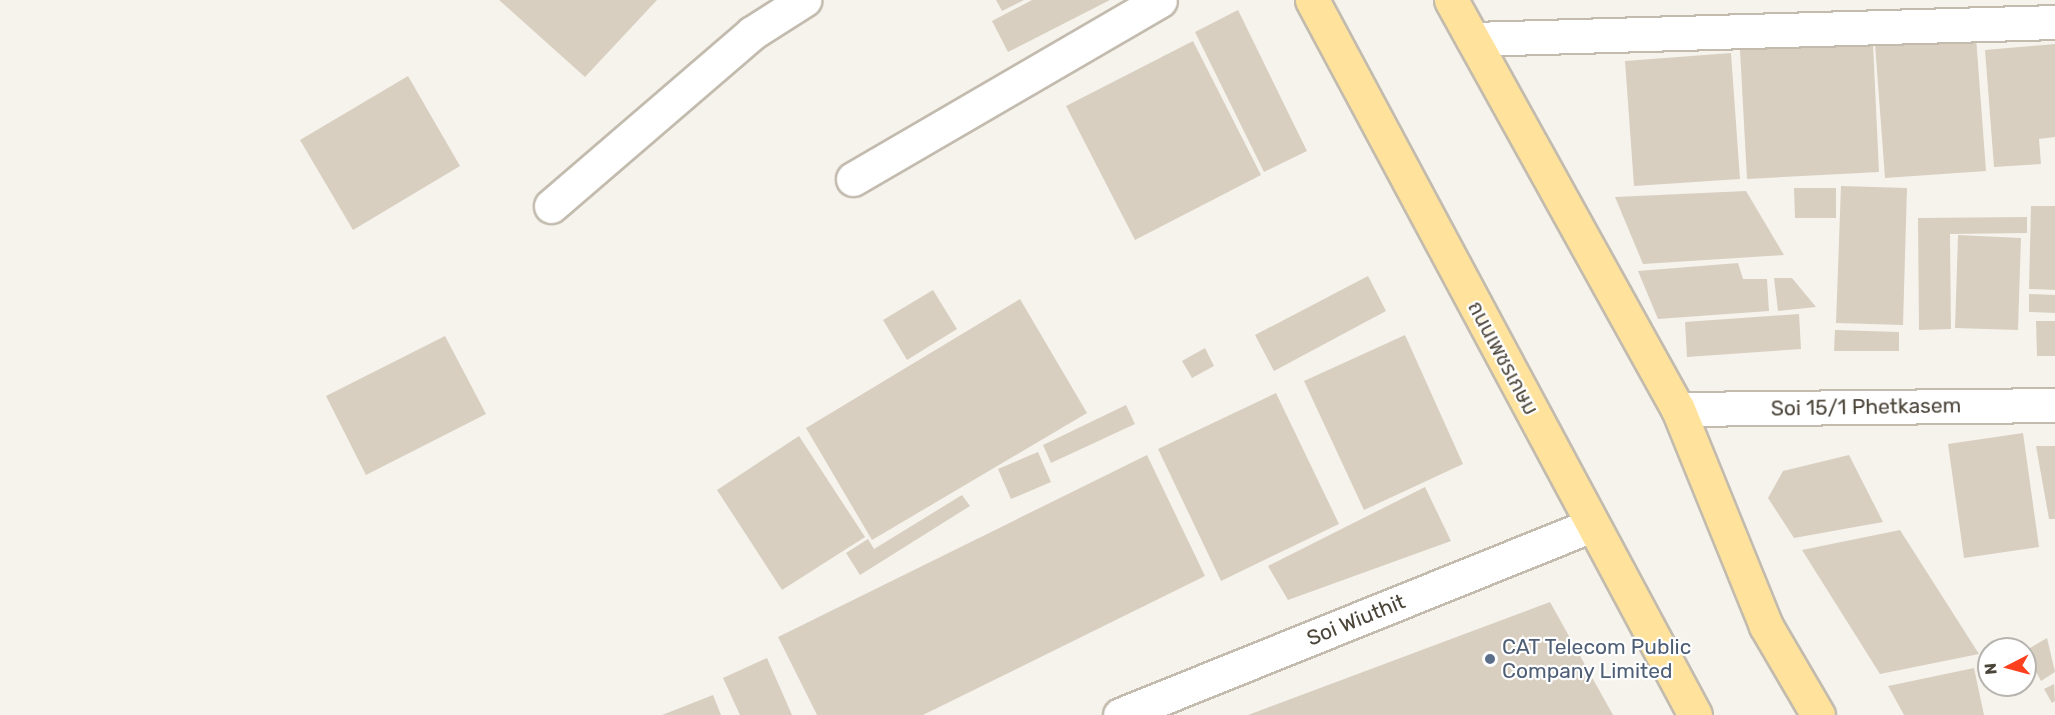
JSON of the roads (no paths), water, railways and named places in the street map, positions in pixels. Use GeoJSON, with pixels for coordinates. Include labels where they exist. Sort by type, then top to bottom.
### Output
{"type":"FeatureCollection","features":[{"type":"Feature","properties":{"kind":"main road","name":"ถนนเพชรเกษม"},"geometry":{"type":"LineString","coordinates":[[1312,0],[1695,715]]}},
{"type":"Feature","properties":{"kind":"main road"},"geometry":{"type":"LineString","coordinates":[[1451,0],[1678,410],[1766,626],[1818,715]]}},
{"type":"Feature","properties":{"kind":"street"},"geometry":{"type":"LineString","coordinates":[[551,206],[752,33],[804,0]]}},
{"type":"Feature","properties":{"kind":"street"},"geometry":{"type":"LineString","coordinates":[[853,179],[1160,0]]}},
{"type":"Feature","properties":{"kind":"street"},"geometry":{"type":"LineString","coordinates":[[1473,39],[2055,22]]}},
{"type":"Feature","properties":{"kind":"street","name":"Soi 15/1 Phetkasem"},"geometry":{"type":"LineString","coordinates":[[1678,410],[2055,405]]}},
{"type":"Feature","properties":{"kind":"street","name":"Soi Wiuthit"},"geometry":{"type":"LineString","coordinates":[[1120,715],[1592,525]]}},
{"type":"Feature","properties":{"kind":"place","name":"CAT Telecom Public Company Limited"},"geometry":{"type":"Point","coordinates":[1490,659]}}]}
